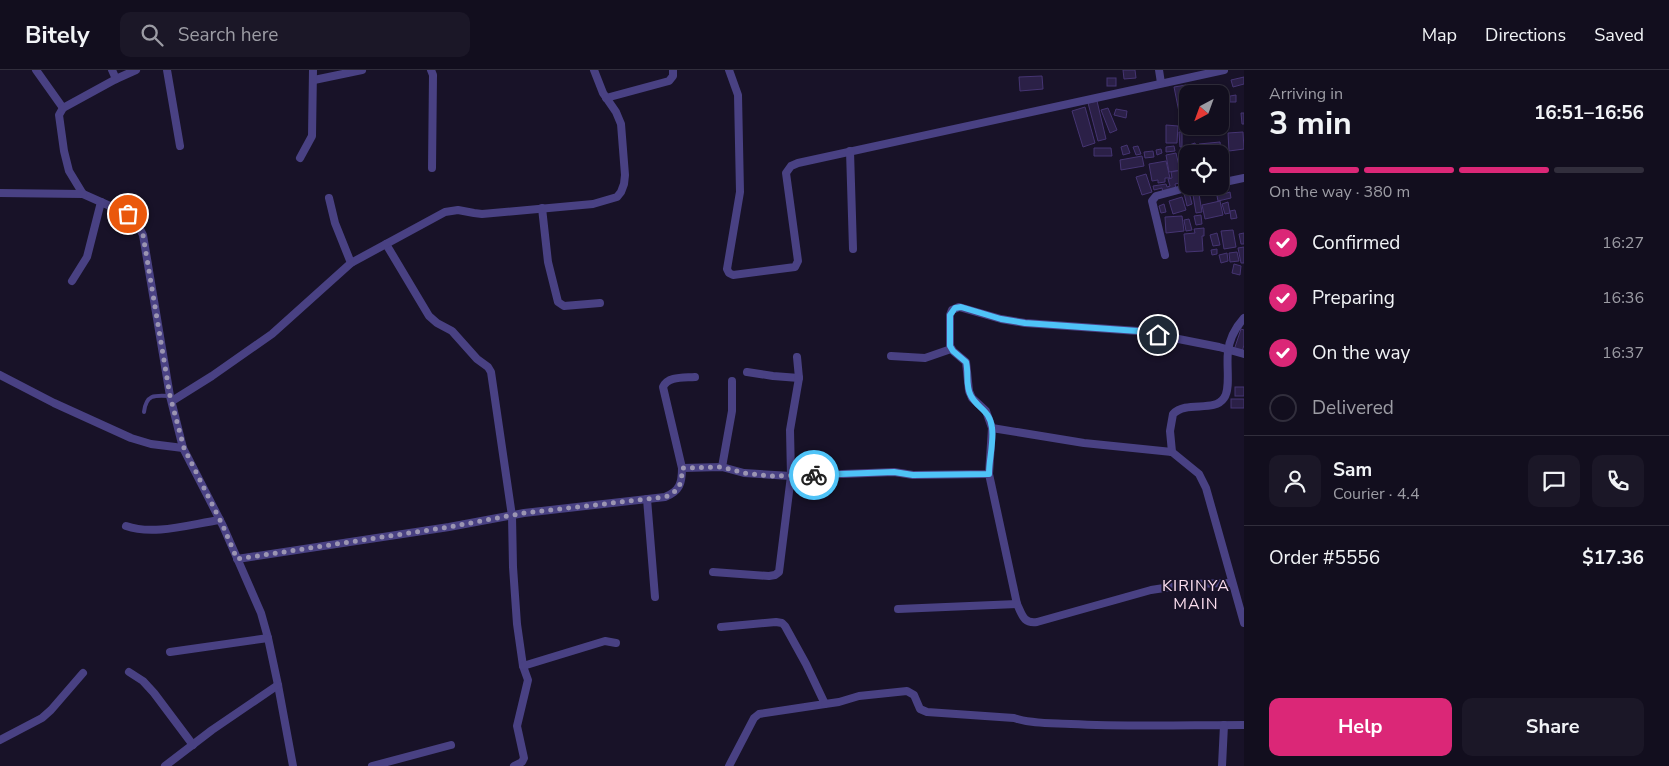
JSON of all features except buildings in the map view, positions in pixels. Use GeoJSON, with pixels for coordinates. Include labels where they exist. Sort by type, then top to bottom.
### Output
{"type":"FeatureCollection","features":[{"type":"Feature","properties":{"kind":"street"},"geometry":{"type":"LineString","coordinates":[[36,70],[62,108]]}},
{"type":"Feature","properties":{"kind":"street"},"geometry":{"type":"LineString","coordinates":[[112,70],[116,79]]}},
{"type":"Feature","properties":{"kind":"street"},"geometry":{"type":"LineString","coordinates":[[83,194],[69,171],[64,151],[59,116],[62,108],[136,70]]}},
{"type":"Feature","properties":{"kind":"street"},"geometry":{"type":"LineString","coordinates":[[167,70],[180,146]]}},
{"type":"Feature","properties":{"kind":"street"},"geometry":{"type":"LineString","coordinates":[[300,158],[312,136],[313,70]]}},
{"type":"Feature","properties":{"kind":"street"},"geometry":{"type":"LineString","coordinates":[[314,80],[362,70]]}},
{"type":"Feature","properties":{"kind":"street"},"geometry":{"type":"LineString","coordinates":[[431,70],[433,75],[432,168]]}},
{"type":"Feature","properties":{"kind":"street"},"geometry":{"type":"LineString","coordinates":[[171,399],[212,376],[272,334],[351,262],[450,210],[482,214],[594,204],[616,197],[621,192],[625,174],[622,131],[619,117],[606,98],[594,70]]}},
{"type":"Feature","properties":{"kind":"street"},"geometry":{"type":"LineString","coordinates":[[606,98],[669,81],[673,76],[673,70]]}},
{"type":"Feature","properties":{"kind":"street"},"geometry":{"type":"LineString","coordinates":[[729,70],[738,95],[740,192],[727,270],[734,275],[795,267],[798,261],[786,173],[791,166],[798,163],[1224,70]]}},
{"type":"Feature","properties":{"kind":"street"},"geometry":{"type":"LineString","coordinates":[[1159,70],[1161,83]]}},
{"type":"Feature","properties":{"kind":"street"},"geometry":{"type":"LineString","coordinates":[[850,151],[853,249]]}},
{"type":"Feature","properties":{"kind":"street"},"geometry":{"type":"LineString","coordinates":[[1229,181],[1244,178]]}},
{"type":"Feature","properties":{"kind":"street"},"geometry":{"type":"LineString","coordinates":[[1165,255],[1152,201],[1156,196],[1179,190]]}},
{"type":"Feature","properties":{"kind":"street"},"geometry":{"type":"LineString","coordinates":[[0,193],[83,194],[128,214],[138,224],[143,235],[171,399],[184,448],[220,520],[261,614],[278,685],[293,766]]}},
{"type":"Feature","properties":{"kind":"street"},"geometry":{"type":"LineString","coordinates":[[329,198],[335,223],[351,262]]}},
{"type":"Feature","properties":{"kind":"street"},"geometry":{"type":"LineString","coordinates":[[72,281],[86,258],[101,202]]}},
{"type":"Feature","properties":{"kind":"street"},"geometry":{"type":"LineString","coordinates":[[542,208],[548,262],[558,302],[564,306],[600,303]]}},
{"type":"Feature","properties":{"kind":"street"},"geometry":{"type":"LineString","coordinates":[[386,244],[429,316],[452,331],[477,359],[490,369],[512,516],[516,615],[523,666],[528,680],[517,726],[524,758],[522,762],[514,766]]}},
{"type":"Feature","properties":{"kind":"street"},"geometry":{"type":"LineString","coordinates":[[1232,583],[1190,584],[1151,590],[1032,622],[1022,618],[1017,604],[989,474],[992,428],[986,412],[972,398],[969,391],[966,362],[951,349],[950,315],[952,310],[959,307],[1001,319],[1036,324],[1138,331],[1219,347],[1244,354]]}},
{"type":"Feature","properties":{"kind":"street"},"geometry":{"type":"LineString","coordinates":[[1172,452],[1170,431],[1173,414],[1183,407],[1210,405],[1219,403],[1224,398],[1227,390],[1228,350],[1236,326],[1244,318]]}},
{"type":"Feature","properties":{"kind":"street"},"geometry":{"type":"LineString","coordinates":[[891,356],[925,358],[951,349]]}},
{"type":"Feature","properties":{"kind":"street"},"geometry":{"type":"LineString","coordinates":[[712,572],[769,576],[779,572],[791,476],[790,430],[799,378],[797,357]]}},
{"type":"Feature","properties":{"kind":"street"},"geometry":{"type":"LineString","coordinates":[[747,372],[799,378]]}},
{"type":"Feature","properties":{"kind":"street"},"geometry":{"type":"LineString","coordinates":[[0,375],[54,403],[131,438],[152,444],[184,448]]}},
{"type":"Feature","properties":{"kind":"street"},"geometry":{"type":"LineString","coordinates":[[237,559],[512,516],[665,497],[675,491],[681,483],[682,468],[663,388],[666,382],[673,379],[695,377]]}},
{"type":"Feature","properties":{"kind":"street"},"geometry":{"type":"LineString","coordinates":[[722,467],[732,411],[732,381]]}},
{"type":"Feature","properties":{"kind":"street"},"geometry":{"type":"LineString","coordinates":[[992,428],[1084,443],[1172,452],[1194,469],[1204,481],[1244,623]]}},
{"type":"Feature","properties":{"kind":"street"},"geometry":{"type":"LineString","coordinates":[[682,468],[722,467],[744,473],[791,476],[894,472],[913,475],[989,474]]}},
{"type":"Feature","properties":{"kind":"street"},"geometry":{"type":"LineString","coordinates":[[647,499],[655,597]]}},
{"type":"Feature","properties":{"kind":"street"},"geometry":{"type":"LineString","coordinates":[[126,526],[152,530],[220,520]]}},
{"type":"Feature","properties":{"kind":"street"},"geometry":{"type":"LineString","coordinates":[[898,609],[1017,604]]}},
{"type":"Feature","properties":{"kind":"street"},"geometry":{"type":"LineString","coordinates":[[721,626],[782,623],[806,664],[825,704]]}},
{"type":"Feature","properties":{"kind":"street"},"geometry":{"type":"LineString","coordinates":[[170,652],[268,638]]}},
{"type":"Feature","properties":{"kind":"street"},"geometry":{"type":"LineString","coordinates":[[523,666],[605,641],[616,643]]}},
{"type":"Feature","properties":{"kind":"street"},"geometry":{"type":"LineString","coordinates":[[129,672],[143,681],[154,693],[193,745]]}},
{"type":"Feature","properties":{"kind":"street"},"geometry":{"type":"LineString","coordinates":[[0,740],[42,718],[83,673]]}},
{"type":"Feature","properties":{"kind":"street"},"geometry":{"type":"LineString","coordinates":[[165,766],[278,685]]}},
{"type":"Feature","properties":{"kind":"street"},"geometry":{"type":"LineString","coordinates":[[729,766],[754,718],[759,714],[839,702],[859,696],[907,691],[914,695],[920,709],[927,712],[1070,724],[1140,726],[1244,725]]}},
{"type":"Feature","properties":{"kind":"street"},"geometry":{"type":"LineString","coordinates":[[1222,766],[1224,725]]}},
{"type":"Feature","properties":{"kind":"street"},"geometry":{"type":"LineString","coordinates":[[372,766],[450,745]]}},
{"type":"Feature","properties":{"kind":"lane"},"geometry":{"type":"LineString","coordinates":[[144,412],[145,404],[149,398],[156,395],[171,399]]}},
{"type":"Feature","properties":{"kind":"way so far"},"geometry":{"type":"LineString","coordinates":[[128,214],[138,224],[148,254],[160,344],[170,396],[184,448],[223,526],[237,559],[449,527],[524,513],[665,497],[679,488],[682,468],[722,467],[744,473],[771,476],[814,475]]}},
{"type":"Feature","properties":{"kind":"district","name":"KIRINYA MAIN"},"geometry":{"type":"Point","coordinates":[1196,594]}},
{"type":"Feature","properties":{"kind":"route"},"geometry":{"type":"LineString","coordinates":[[814,475],[894,472],[913,475],[989,474],[992,428],[989,416],[972,398],[969,391],[966,362],[950,346],[950,315],[955,308],[961,307],[1001,319],[1025,323],[1138,331],[1158,335]]}}]}
